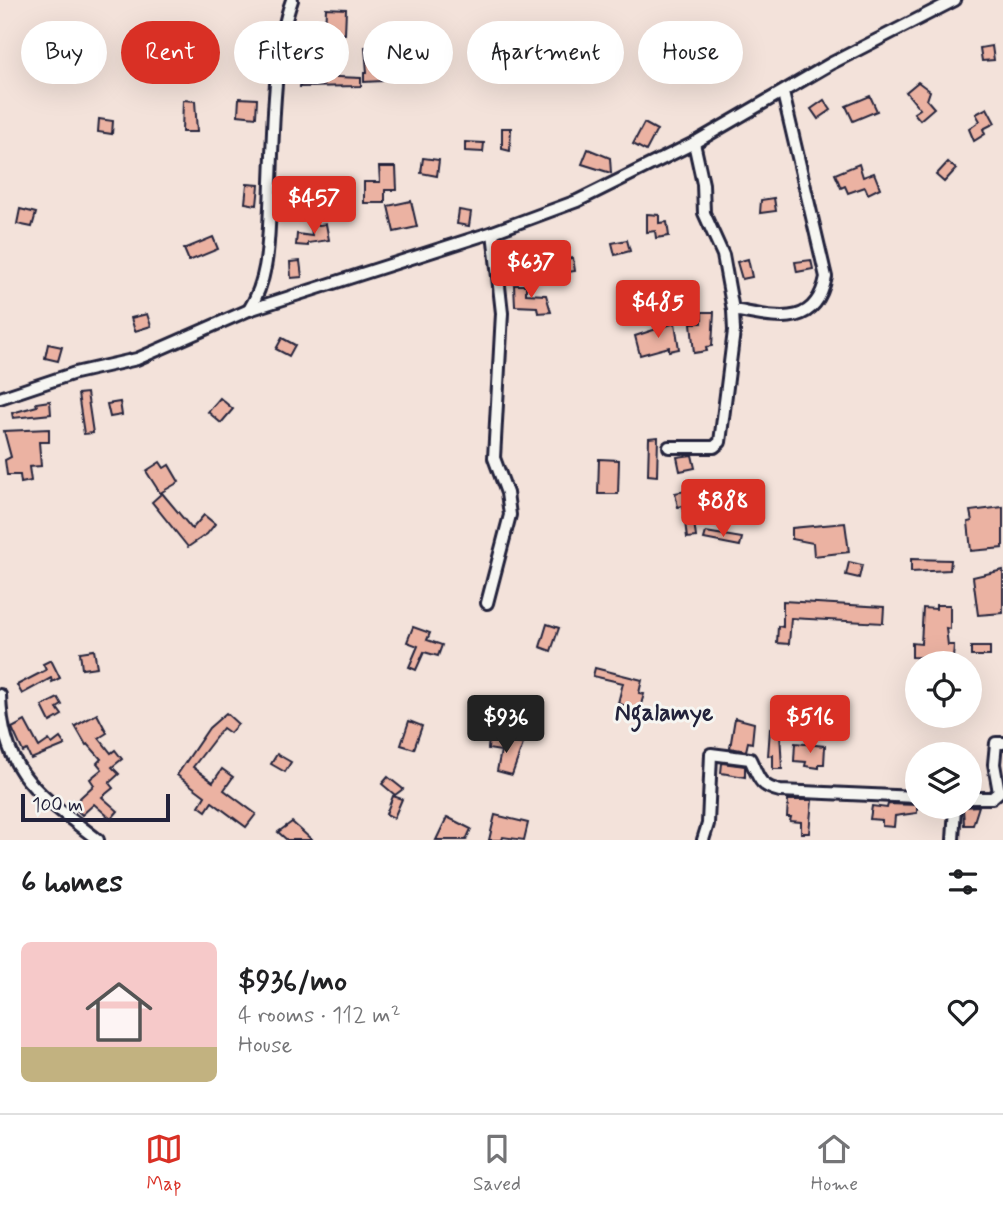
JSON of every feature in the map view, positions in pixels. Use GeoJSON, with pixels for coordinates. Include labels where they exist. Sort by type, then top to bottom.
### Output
{"type":"FeatureCollection","features":[{"type":"Feature","properties":{"kind":"street"},"geometry":{"type":"LineString","coordinates":[[249,310],[258,295],[268,253],[280,52],[292,0]]}},
{"type":"Feature","properties":{"kind":"street"},"geometry":{"type":"LineString","coordinates":[[0,398],[75,373],[137,359],[249,310],[493,232],[577,201],[694,143],[832,63],[956,0]]}},
{"type":"Feature","properties":{"kind":"street"},"geometry":{"type":"LineString","coordinates":[[733,310],[797,317],[813,308],[822,296],[826,277],[783,93]]}},
{"type":"Feature","properties":{"kind":"street"},"geometry":{"type":"LineString","coordinates":[[669,447],[714,446],[720,442],[734,331],[723,255],[704,213],[703,184],[694,143]]}},
{"type":"Feature","properties":{"kind":"street"},"geometry":{"type":"LineString","coordinates":[[487,603],[510,515],[508,493],[494,458],[502,313],[493,232]]}},
{"type":"Feature","properties":{"kind":"street"},"geometry":{"type":"LineString","coordinates":[[0,695],[0,724],[10,754],[25,778],[44,798],[98,840]]}},
{"type":"Feature","properties":{"kind":"street"},"geometry":{"type":"LineString","coordinates":[[982,798],[992,798],[999,792],[994,764],[996,743],[1003,743]]}},
{"type":"Feature","properties":{"kind":"street"},"geometry":{"type":"LineString","coordinates":[[704,840],[708,824],[711,754],[750,759],[757,780],[766,788],[780,791],[905,796]]}},
{"type":"Feature","properties":{"kind":"street"},"geometry":{"type":"LineString","coordinates":[[953,840],[954,819]]}},
{"type":"Feature","properties":{"kind":"building"},"geometry":{"type":"Polygon","coordinates":[[[326,8],[346,9],[346,21],[325,21],[326,8]]]}},
{"type":"Feature","properties":{"kind":"building"},"geometry":{"type":"Polygon","coordinates":[[[992,46],[994,60],[982,61],[980,48],[992,46]]]}},
{"type":"Feature","properties":{"kind":"building"},"geometry":{"type":"Polygon","coordinates":[[[349,77],[361,78],[361,86],[300,87],[300,84],[349,84],[349,77]]]}},
{"type":"Feature","properties":{"kind":"building"},"geometry":{"type":"Polygon","coordinates":[[[918,82],[930,91],[927,100],[934,108],[920,120],[914,113],[920,109],[906,92],[918,82]]]}},
{"type":"Feature","properties":{"kind":"building"},"geometry":{"type":"Polygon","coordinates":[[[870,96],[877,111],[853,121],[846,106],[870,96]]]}},
{"type":"Feature","properties":{"kind":"building"},"geometry":{"type":"Polygon","coordinates":[[[239,98],[257,99],[256,117],[238,115],[239,98]]]}},
{"type":"Feature","properties":{"kind":"building"},"geometry":{"type":"Polygon","coordinates":[[[183,100],[195,101],[197,132],[182,132],[183,100]]]}},
{"type":"Feature","properties":{"kind":"building"},"geometry":{"type":"Polygon","coordinates":[[[824,100],[831,110],[818,119],[811,109],[824,100]]]}},
{"type":"Feature","properties":{"kind":"building"},"geometry":{"type":"Polygon","coordinates":[[[987,108],[995,123],[983,129],[985,134],[974,141],[969,129],[980,121],[976,114],[987,108]]]}},
{"type":"Feature","properties":{"kind":"building"},"geometry":{"type":"Polygon","coordinates":[[[99,119],[113,121],[112,134],[98,132],[99,119]]]}},
{"type":"Feature","properties":{"kind":"building"},"geometry":{"type":"Polygon","coordinates":[[[644,123],[657,130],[646,151],[633,144],[644,123]]]}},
{"type":"Feature","properties":{"kind":"building"},"geometry":{"type":"Polygon","coordinates":[[[502,128],[511,128],[510,151],[502,149],[502,128]]]}},
{"type":"Feature","properties":{"kind":"building"},"geometry":{"type":"Polygon","coordinates":[[[465,142],[484,143],[483,152],[465,151],[465,142]]]}},
{"type":"Feature","properties":{"kind":"building"},"geometry":{"type":"Polygon","coordinates":[[[588,149],[610,158],[611,173],[582,164],[588,149]]]}},
{"type":"Feature","properties":{"kind":"building"},"geometry":{"type":"Polygon","coordinates":[[[423,158],[439,160],[437,176],[421,173],[423,158]]]}},
{"type":"Feature","properties":{"kind":"building"},"geometry":{"type":"Polygon","coordinates":[[[948,162],[956,169],[944,182],[936,175],[948,162]]]}},
{"type":"Feature","properties":{"kind":"building"},"geometry":{"type":"Polygon","coordinates":[[[859,164],[863,177],[874,173],[880,188],[868,194],[865,187],[848,193],[845,186],[841,188],[835,174],[859,164]]]}},
{"type":"Feature","properties":{"kind":"building"},"geometry":{"type":"Polygon","coordinates":[[[379,167],[396,167],[397,190],[385,190],[385,203],[364,203],[364,182],[380,182],[379,167]]]}},
{"type":"Feature","properties":{"kind":"building"},"geometry":{"type":"Polygon","coordinates":[[[247,184],[259,185],[257,205],[245,203],[247,184]]]}},
{"type":"Feature","properties":{"kind":"building"},"geometry":{"type":"Polygon","coordinates":[[[774,198],[776,211],[760,213],[761,200],[774,198]]]}},
{"type":"Feature","properties":{"kind":"building"},"geometry":{"type":"Polygon","coordinates":[[[411,201],[417,227],[394,232],[388,206],[411,201]]]}},
{"type":"Feature","properties":{"kind":"building"},"geometry":{"type":"Polygon","coordinates":[[[20,209],[36,213],[32,227],[17,224],[20,209]]]}},
{"type":"Feature","properties":{"kind":"building"},"geometry":{"type":"Polygon","coordinates":[[[459,210],[471,212],[469,226],[457,224],[459,210]]]}},
{"type":"Feature","properties":{"kind":"building"},"geometry":{"type":"Polygon","coordinates":[[[647,214],[659,215],[659,223],[667,222],[669,236],[656,238],[655,231],[647,232],[647,214]]]}},
{"type":"Feature","properties":{"kind":"building"},"geometry":{"type":"Polygon","coordinates":[[[326,224],[329,240],[308,243],[308,246],[296,245],[297,234],[312,236],[311,226],[326,224]]]}},
{"type":"Feature","properties":{"kind":"building"},"geometry":{"type":"Polygon","coordinates":[[[213,237],[218,249],[189,261],[184,249],[213,237]]]}},
{"type":"Feature","properties":{"kind":"building"},"geometry":{"type":"Polygon","coordinates":[[[627,240],[630,251],[615,255],[612,243],[627,240]]]}},
{"type":"Feature","properties":{"kind":"building"},"geometry":{"type":"Polygon","coordinates":[[[536,253],[539,264],[520,268],[518,257],[536,253]]]}},
{"type":"Feature","properties":{"kind":"building"},"geometry":{"type":"Polygon","coordinates":[[[573,258],[575,271],[555,274],[553,260],[573,258]]]}},
{"type":"Feature","properties":{"kind":"building"},"geometry":{"type":"Polygon","coordinates":[[[748,259],[752,277],[742,279],[737,262],[748,259]]]}},
{"type":"Feature","properties":{"kind":"building"},"geometry":{"type":"Polygon","coordinates":[[[811,260],[813,269],[797,272],[795,262],[811,260]]]}},
{"type":"Feature","properties":{"kind":"building"},"geometry":{"type":"Polygon","coordinates":[[[300,261],[302,277],[291,278],[290,262],[300,261]]]}},
{"type":"Feature","properties":{"kind":"building"},"geometry":{"type":"Polygon","coordinates":[[[514,285],[526,285],[526,294],[546,295],[551,312],[538,313],[537,307],[515,306],[514,285]]]}},
{"type":"Feature","properties":{"kind":"building"},"geometry":{"type":"Polygon","coordinates":[[[702,312],[714,312],[712,346],[706,347],[707,351],[694,353],[691,323],[702,323],[702,312]]]}},
{"type":"Feature","properties":{"kind":"building"},"geometry":{"type":"Polygon","coordinates":[[[147,314],[151,326],[135,331],[131,318],[147,314]]]}},
{"type":"Feature","properties":{"kind":"building"},"geometry":{"type":"Polygon","coordinates":[[[675,323],[679,349],[669,351],[669,347],[640,355],[635,336],[675,323]]]}},
{"type":"Feature","properties":{"kind":"building"},"geometry":{"type":"Polygon","coordinates":[[[282,338],[295,345],[289,356],[276,349],[282,338]]]}},
{"type":"Feature","properties":{"kind":"building"},"geometry":{"type":"Polygon","coordinates":[[[48,344],[62,347],[58,361],[45,358],[48,344]]]}},
{"type":"Feature","properties":{"kind":"building"},"geometry":{"type":"Polygon","coordinates":[[[87,393],[93,433],[84,434],[78,394],[87,393]]]}},
{"type":"Feature","properties":{"kind":"building"},"geometry":{"type":"Polygon","coordinates":[[[220,398],[233,409],[221,423],[208,412],[220,398]]]}},
{"type":"Feature","properties":{"kind":"building"},"geometry":{"type":"Polygon","coordinates":[[[50,401],[51,414],[13,418],[12,413],[37,406],[36,403],[50,401]]]}},
{"type":"Feature","properties":{"kind":"building"},"geometry":{"type":"Polygon","coordinates":[[[120,402],[122,415],[110,417],[107,404],[120,402]]]}},
{"type":"Feature","properties":{"kind":"building"},"geometry":{"type":"Polygon","coordinates":[[[49,429],[49,442],[39,442],[41,466],[29,467],[31,481],[21,483],[20,475],[7,475],[5,460],[11,457],[4,431],[49,429]]]}},
{"type":"Feature","properties":{"kind":"building"},"geometry":{"type":"Polygon","coordinates":[[[658,437],[657,476],[648,475],[649,438],[658,437]]]}},
{"type":"Feature","properties":{"kind":"building"},"geometry":{"type":"Polygon","coordinates":[[[692,455],[695,468],[680,471],[677,457],[692,455]]]}},
{"type":"Feature","properties":{"kind":"building"},"geometry":{"type":"Polygon","coordinates":[[[599,459],[619,460],[618,494],[598,494],[599,459]]]}},
{"type":"Feature","properties":{"kind":"building"},"geometry":{"type":"Polygon","coordinates":[[[160,462],[164,468],[169,465],[179,482],[160,493],[146,471],[160,462]]]}},
{"type":"Feature","properties":{"kind":"building"},"geometry":{"type":"Polygon","coordinates":[[[708,490],[711,501],[692,506],[696,537],[687,538],[683,506],[678,507],[675,493],[685,491],[685,495],[708,490]]]}},
{"type":"Feature","properties":{"kind":"building"},"geometry":{"type":"Polygon","coordinates":[[[162,493],[192,529],[204,515],[215,524],[207,534],[188,547],[152,502],[162,493]]]}},
{"type":"Feature","properties":{"kind":"building"},"geometry":{"type":"Polygon","coordinates":[[[1003,507],[1003,548],[971,551],[968,522],[972,521],[970,511],[1003,507]]]}},
{"type":"Feature","properties":{"kind":"building"},"geometry":{"type":"Polygon","coordinates":[[[845,523],[849,552],[814,556],[813,543],[792,539],[792,528],[845,523]]]}},
{"type":"Feature","properties":{"kind":"building"},"geometry":{"type":"Polygon","coordinates":[[[706,532],[742,538],[740,546],[704,539],[706,532]]]}},
{"type":"Feature","properties":{"kind":"building"},"geometry":{"type":"Polygon","coordinates":[[[911,559],[951,560],[950,570],[911,572],[911,559]]]}},
{"type":"Feature","properties":{"kind":"building"},"geometry":{"type":"Polygon","coordinates":[[[849,562],[862,565],[859,578],[846,575],[849,562]]]}},
{"type":"Feature","properties":{"kind":"building"},"geometry":{"type":"Polygon","coordinates":[[[1003,570],[1003,613],[978,615],[973,577],[1003,570]]]}},
{"type":"Feature","properties":{"kind":"building"},"geometry":{"type":"Polygon","coordinates":[[[783,601],[884,607],[883,623],[791,618],[789,644],[777,643],[778,626],[783,627],[783,601]]]}},
{"type":"Feature","properties":{"kind":"building"},"geometry":{"type":"Polygon","coordinates":[[[936,605],[950,605],[950,629],[946,628],[948,645],[954,645],[954,651],[912,651],[912,643],[921,644],[923,608],[936,609],[936,605]]]}},
{"type":"Feature","properties":{"kind":"building"},"geometry":{"type":"Polygon","coordinates":[[[547,624],[559,628],[551,651],[540,647],[547,624]]]}},
{"type":"Feature","properties":{"kind":"building"},"geometry":{"type":"Polygon","coordinates":[[[413,627],[430,633],[427,640],[442,645],[438,656],[424,652],[416,670],[409,667],[418,646],[407,642],[413,627]]]}},
{"type":"Feature","properties":{"kind":"building"},"geometry":{"type":"Polygon","coordinates":[[[971,647],[990,647],[990,656],[982,656],[982,651],[971,651],[971,647]]]}},
{"type":"Feature","properties":{"kind":"building"},"geometry":{"type":"Polygon","coordinates":[[[94,650],[97,667],[82,669],[80,652],[94,650]]]}},
{"type":"Feature","properties":{"kind":"building"},"geometry":{"type":"Polygon","coordinates":[[[51,660],[60,678],[52,682],[51,678],[22,694],[17,685],[46,670],[43,664],[51,660]]]}},
{"type":"Feature","properties":{"kind":"building"},"geometry":{"type":"Polygon","coordinates":[[[595,668],[642,680],[639,693],[644,694],[640,708],[635,710],[618,703],[623,683],[593,676],[595,668]]]}},
{"type":"Feature","properties":{"kind":"building"},"geometry":{"type":"Polygon","coordinates":[[[58,698],[62,705],[57,708],[62,715],[50,722],[42,706],[58,698]]]}},
{"type":"Feature","properties":{"kind":"building"},"geometry":{"type":"Polygon","coordinates":[[[226,713],[238,724],[230,733],[223,728],[193,767],[213,782],[222,769],[233,777],[224,790],[256,814],[246,827],[212,802],[206,811],[199,806],[205,796],[177,775],[209,728],[226,713]]]}},
{"type":"Feature","properties":{"kind":"building"},"geometry":{"type":"Polygon","coordinates":[[[97,714],[107,733],[99,738],[111,753],[115,750],[122,759],[112,767],[119,774],[109,783],[113,788],[102,797],[118,811],[111,819],[94,804],[82,815],[72,805],[94,785],[90,779],[102,769],[97,763],[101,759],[86,745],[75,726],[97,714]]]}},
{"type":"Feature","properties":{"kind":"building"},"geometry":{"type":"Polygon","coordinates":[[[735,718],[754,723],[752,743],[748,742],[746,751],[730,748],[735,718]]]}},
{"type":"Feature","properties":{"kind":"building"},"geometry":{"type":"Polygon","coordinates":[[[25,721],[39,747],[49,740],[52,744],[60,738],[65,745],[31,759],[27,750],[23,752],[12,728],[25,721]]]}},
{"type":"Feature","properties":{"kind":"building"},"geometry":{"type":"Polygon","coordinates":[[[409,721],[422,726],[414,749],[401,745],[409,721]]]}},
{"type":"Feature","properties":{"kind":"building"},"geometry":{"type":"Polygon","coordinates":[[[770,729],[780,732],[782,769],[773,769],[773,755],[768,756],[770,729]]]}},
{"type":"Feature","properties":{"kind":"building"},"geometry":{"type":"Polygon","coordinates":[[[489,739],[523,744],[512,775],[497,771],[501,751],[488,749],[489,739]]]}},
{"type":"Feature","properties":{"kind":"building"},"geometry":{"type":"Polygon","coordinates":[[[795,743],[825,746],[824,764],[819,764],[819,768],[805,766],[806,762],[794,761],[795,743]]]}},
{"type":"Feature","properties":{"kind":"building"},"geometry":{"type":"Polygon","coordinates":[[[277,754],[291,762],[285,772],[271,764],[277,754]]]}},
{"type":"Feature","properties":{"kind":"building"},"geometry":{"type":"Polygon","coordinates":[[[722,763],[745,766],[745,777],[721,773],[722,763]]]}},
{"type":"Feature","properties":{"kind":"building"},"geometry":{"type":"Polygon","coordinates":[[[388,777],[403,789],[395,795],[382,784],[388,777]]]}},
{"type":"Feature","properties":{"kind":"building"},"geometry":{"type":"Polygon","coordinates":[[[393,796],[402,799],[394,818],[386,814],[393,796]]]}},
{"type":"Feature","properties":{"kind":"building"},"geometry":{"type":"Polygon","coordinates":[[[788,800],[812,800],[809,833],[801,833],[801,822],[790,821],[791,817],[787,817],[788,800]]]}},
{"type":"Feature","properties":{"kind":"building"},"geometry":{"type":"Polygon","coordinates":[[[888,804],[905,805],[905,815],[895,816],[894,827],[882,826],[882,820],[870,819],[872,806],[887,808],[888,804]]]}},
{"type":"Feature","properties":{"kind":"building"},"geometry":{"type":"Polygon","coordinates":[[[495,815],[528,823],[524,840],[503,837],[502,840],[489,840],[495,815]]]}},
{"type":"Feature","properties":{"kind":"building"},"geometry":{"type":"Polygon","coordinates":[[[447,817],[471,829],[466,840],[436,840],[447,817]]]}},
{"type":"Feature","properties":{"kind":"building"},"geometry":{"type":"Polygon","coordinates":[[[964,819],[975,819],[973,825],[964,825],[964,819]]]}},
{"type":"Feature","properties":{"kind":"building"},"geometry":{"type":"Polygon","coordinates":[[[292,822],[312,840],[287,840],[278,832],[292,822]]]}},
{"type":"Feature","properties":{"kind":"district","name":"Ngalamye"},"geometry":{"type":"Point","coordinates":[664,712]}}]}
